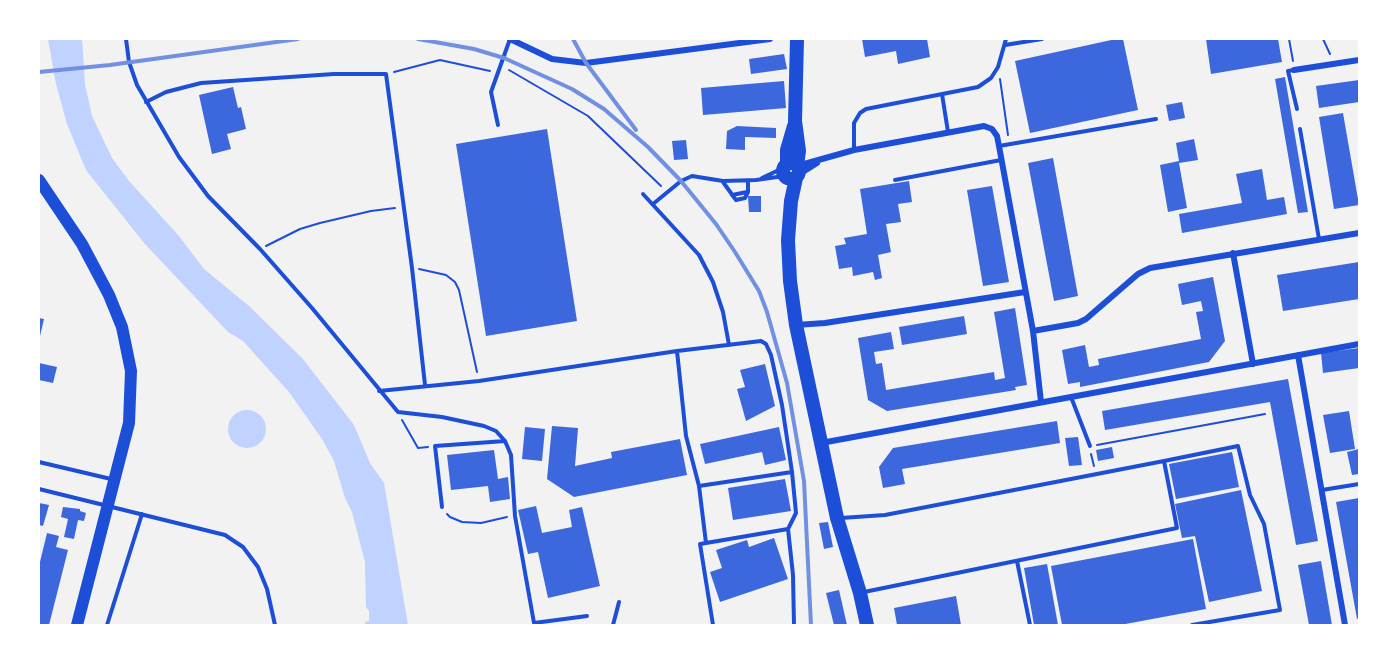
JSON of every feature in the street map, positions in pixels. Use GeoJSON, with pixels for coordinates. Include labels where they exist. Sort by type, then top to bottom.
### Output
{"type":"FeatureCollection","features":[{"type":"Feature","properties":{"kind":"main road"},"geometry":{"type":"LineString","coordinates":[[797,39],[795,121],[788,150],[791,171],[789,281],[796,325],[837,518],[860,593],[867,625]]}},
{"type":"Feature","properties":{"kind":"main road"},"geometry":{"type":"LineString","coordinates":[[39,180],[96,267],[110,295],[126,345],[131,371],[129,423],[77,625]]}},
{"type":"Feature","properties":{"kind":"street"},"geometry":{"type":"LineString","coordinates":[[510,39],[552,59],[586,63],[770,39]]}},
{"type":"Feature","properties":{"kind":"street"},"geometry":{"type":"LineString","coordinates":[[1294,70],[1334,62],[1359,60]]}},
{"type":"Feature","properties":{"kind":"street"},"geometry":{"type":"LineString","coordinates":[[791,171],[854,150],[948,132],[984,126],[995,132],[1033,331],[1041,402]]}},
{"type":"Feature","properties":{"kind":"street"},"geometry":{"type":"LineString","coordinates":[[1033,331],[1078,323],[1086,319],[1138,274],[1150,268],[1359,233]]}},
{"type":"Feature","properties":{"kind":"street"},"geometry":{"type":"LineString","coordinates":[[1233,253],[1253,364]]}},
{"type":"Feature","properties":{"kind":"street"},"geometry":{"type":"LineString","coordinates":[[796,325],[825,323],[1025,292]]}},
{"type":"Feature","properties":{"kind":"street"},"geometry":{"type":"LineString","coordinates":[[820,443],[1359,344]]}},
{"type":"Feature","properties":{"kind":"street"},"geometry":{"type":"LineString","coordinates":[[1298,356],[1345,625]]}},
{"type":"Feature","properties":{"kind":"lane"},"geometry":{"type":"LineString","coordinates":[[126,39],[129,62],[137,85],[167,140],[208,196],[260,249],[312,308],[398,412],[442,417],[484,426],[496,431],[506,441],[511,455],[515,516],[535,624],[587,616]]}},
{"type":"Feature","properties":{"kind":"lane"},"geometry":{"type":"LineString","coordinates":[[498,125],[491,92],[510,39]]}},
{"type":"Feature","properties":{"kind":"lane"},"geometry":{"type":"LineString","coordinates":[[854,150],[854,123],[860,113],[866,109],[978,87],[991,78],[998,67],[1006,39]]}},
{"type":"Feature","properties":{"kind":"lane"},"geometry":{"type":"LineString","coordinates":[[1005,45],[1042,39]]}},
{"type":"Feature","properties":{"kind":"lane"},"geometry":{"type":"LineString","coordinates":[[1294,70],[1288,71],[1297,109]]}},
{"type":"Feature","properties":{"kind":"lane"},"geometry":{"type":"LineString","coordinates":[[146,102],[173,89],[201,83],[334,74],[386,74],[425,386]]}},
{"type":"Feature","properties":{"kind":"lane"},"geometry":{"type":"LineString","coordinates":[[942,94],[948,132]]}},
{"type":"Feature","properties":{"kind":"lane"},"geometry":{"type":"LineString","coordinates":[[999,146],[1156,119]]}},
{"type":"Feature","properties":{"kind":"lane"},"geometry":{"type":"LineString","coordinates":[[1300,129],[1319,239]]}},
{"type":"Feature","properties":{"kind":"lane"},"geometry":{"type":"LineString","coordinates":[[895,180],[1001,160]]}},
{"type":"Feature","properties":{"kind":"lane"},"geometry":{"type":"LineString","coordinates":[[653,204],[667,191],[692,176],[723,181],[748,181],[791,171]]}},
{"type":"Feature","properties":{"kind":"lane"},"geometry":{"type":"LineString","coordinates":[[756,180],[791,171]]}},
{"type":"Feature","properties":{"kind":"lane"},"geometry":{"type":"LineString","coordinates":[[723,181],[736,200],[745,198],[748,192],[748,181]]}},
{"type":"Feature","properties":{"kind":"lane"},"geometry":{"type":"LineString","coordinates":[[644,194],[699,255],[713,282],[723,312],[729,345]]}},
{"type":"Feature","properties":{"kind":"lane"},"geometry":{"type":"LineString","coordinates":[[379,391],[479,381],[677,351],[761,341],[766,344],[771,355],[782,405],[792,472],[796,513],[788,529],[793,575],[794,625]]}},
{"type":"Feature","properties":{"kind":"lane"},"geometry":{"type":"LineString","coordinates":[[677,351],[686,436],[699,486],[706,543]]}},
{"type":"Feature","properties":{"kind":"lane"},"geometry":{"type":"LineString","coordinates":[[1071,397],[1090,446]]}},
{"type":"Feature","properties":{"kind":"lane"},"geometry":{"type":"LineString","coordinates":[[442,507],[435,446],[506,441]]}},
{"type":"Feature","properties":{"kind":"lane"},"geometry":{"type":"LineString","coordinates":[[837,518],[885,515],[1238,446],[1250,495],[1264,524],[1280,610],[1192,625]]}},
{"type":"Feature","properties":{"kind":"lane"},"geometry":{"type":"LineString","coordinates":[[860,593],[1177,528],[1164,461]]}},
{"type":"Feature","properties":{"kind":"lane"},"geometry":{"type":"LineString","coordinates":[[39,462],[114,480]]}},
{"type":"Feature","properties":{"kind":"lane"},"geometry":{"type":"LineString","coordinates":[[699,486],[792,472]]}},
{"type":"Feature","properties":{"kind":"lane"},"geometry":{"type":"LineString","coordinates":[[1322,490],[1359,484]]}},
{"type":"Feature","properties":{"kind":"lane"},"geometry":{"type":"LineString","coordinates":[[39,489],[212,530],[235,540],[258,567],[267,589],[275,625]]}},
{"type":"Feature","properties":{"kind":"lane"},"geometry":{"type":"LineString","coordinates":[[107,625],[142,514]]}},
{"type":"Feature","properties":{"kind":"lane"},"geometry":{"type":"LineString","coordinates":[[713,625],[700,544],[788,529]]}},
{"type":"Feature","properties":{"kind":"lane"},"geometry":{"type":"LineString","coordinates":[[1017,561],[1030,625]]}},
{"type":"Feature","properties":{"kind":"lane"},"geometry":{"type":"LineString","coordinates":[[614,625],[619,602]]}},
{"type":"Feature","properties":{"kind":"path"},"geometry":{"type":"LineString","coordinates":[[1289,39],[1294,70]]}},
{"type":"Feature","properties":{"kind":"path"},"geometry":{"type":"LineString","coordinates":[[1323,39],[1334,62]]}},
{"type":"Feature","properties":{"kind":"path"},"geometry":{"type":"LineString","coordinates":[[386,74],[440,60],[499,73]]}},
{"type":"Feature","properties":{"kind":"path"},"geometry":{"type":"LineString","coordinates":[[501,66],[588,116],[667,191]]}},
{"type":"Feature","properties":{"kind":"path"},"geometry":{"type":"LineString","coordinates":[[998,67],[1010,144]]}},
{"type":"Feature","properties":{"kind":"path"},"geometry":{"type":"LineString","coordinates":[[260,249],[290,233],[320,223],[371,211],[404,207]]}},
{"type":"Feature","properties":{"kind":"path"},"geometry":{"type":"LineString","coordinates":[[412,268],[446,275],[455,282],[459,290],[479,381]]}},
{"type":"Feature","properties":{"kind":"path"},"geometry":{"type":"LineString","coordinates":[[398,412],[418,448],[435,446]]}},
{"type":"Feature","properties":{"kind":"path"},"geometry":{"type":"LineString","coordinates":[[1096,474],[1090,446],[1265,414]]}},
{"type":"Feature","properties":{"kind":"path"},"geometry":{"type":"LineString","coordinates":[[442,507],[450,517],[462,522],[481,523],[515,516]]}},
{"type":"Feature","properties":{"kind":"water"},"geometry":{"type":"Polygon","coordinates":[[[48,39],[82,39],[85,84],[92,116],[112,158],[129,181],[179,236],[204,269],[249,306],[303,359],[354,425],[370,463],[384,483],[408,625],[365,625],[365,622],[369,621],[369,611],[366,607],[365,562],[352,512],[345,498],[334,461],[322,439],[289,392],[243,341],[228,332],[144,243],[86,170],[67,124],[56,84],[48,39]]]}},
{"type":"Feature","properties":{"kind":"water"},"geometry":{"type":"Polygon","coordinates":[[[247,410],[261,415],[266,429],[261,443],[247,448],[233,443],[228,429],[233,415],[247,410]]]}},
{"type":"Feature","properties":{"kind":"building"},"geometry":{"type":"Polygon","coordinates":[[[862,39],[927,39],[930,57],[898,64],[896,51],[865,57],[862,39]]]}},
{"type":"Feature","properties":{"kind":"building"},"geometry":{"type":"Polygon","coordinates":[[[1123,39],[1138,110],[1030,133],[1015,61],[1123,39]]]}},
{"type":"Feature","properties":{"kind":"building"},"geometry":{"type":"Polygon","coordinates":[[[1206,39],[1278,39],[1282,62],[1211,74],[1206,39]]]}},
{"type":"Feature","properties":{"kind":"building"},"geometry":{"type":"Polygon","coordinates":[[[784,54],[787,69],[751,74],[749,59],[784,54]]]}},
{"type":"Feature","properties":{"kind":"building"},"geometry":{"type":"Polygon","coordinates":[[[1285,77],[1308,212],[1298,213],[1275,79],[1285,77]]]}},
{"type":"Feature","properties":{"kind":"building"},"geometry":{"type":"Polygon","coordinates":[[[1359,80],[1359,102],[1319,108],[1316,86],[1359,80]]]}},
{"type":"Feature","properties":{"kind":"building"},"geometry":{"type":"Polygon","coordinates":[[[784,81],[786,108],[703,115],[701,88],[784,81]]]}},
{"type":"Feature","properties":{"kind":"building"},"geometry":{"type":"Polygon","coordinates":[[[233,87],[246,129],[227,134],[231,149],[212,154],[199,95],[233,87]]]}},
{"type":"Feature","properties":{"kind":"building"},"geometry":{"type":"Polygon","coordinates":[[[1182,102],[1185,118],[1169,121],[1166,105],[1182,102]]]}},
{"type":"Feature","properties":{"kind":"building"},"geometry":{"type":"Polygon","coordinates":[[[1343,113],[1359,205],[1334,209],[1319,117],[1343,113]]]}},
{"type":"Feature","properties":{"kind":"building"},"geometry":{"type":"Polygon","coordinates":[[[737,126],[776,128],[776,138],[745,137],[745,150],[726,149],[727,131],[737,126]]]}},
{"type":"Feature","properties":{"kind":"building"},"geometry":{"type":"Polygon","coordinates":[[[547,129],[577,321],[486,336],[456,144],[547,129]]]}},
{"type":"Feature","properties":{"kind":"building"},"geometry":{"type":"Polygon","coordinates":[[[1194,139],[1198,160],[1179,163],[1187,208],[1168,212],[1160,165],[1179,161],[1176,143],[1194,139]]]}},
{"type":"Feature","properties":{"kind":"building"},"geometry":{"type":"Polygon","coordinates":[[[686,140],[688,159],[674,160],[672,141],[686,140]]]}},
{"type":"Feature","properties":{"kind":"building"},"geometry":{"type":"Polygon","coordinates":[[[1053,158],[1078,296],[1054,301],[1028,163],[1053,158]]]}},
{"type":"Feature","properties":{"kind":"building"},"geometry":{"type":"Polygon","coordinates":[[[1262,169],[1267,200],[1284,197],[1287,214],[1182,233],[1179,214],[1242,203],[1236,174],[1262,169]]]}},
{"type":"Feature","properties":{"kind":"building"},"geometry":{"type":"Polygon","coordinates":[[[909,181],[912,202],[898,204],[901,222],[886,224],[891,252],[878,255],[882,278],[875,280],[873,272],[853,276],[852,267],[839,269],[835,246],[846,244],[844,238],[867,234],[860,189],[909,181]]]}},
{"type":"Feature","properties":{"kind":"building"},"geometry":{"type":"Polygon","coordinates":[[[992,186],[1009,282],[983,286],[967,190],[992,186]]]}},
{"type":"Feature","properties":{"kind":"building"},"geometry":{"type":"Polygon","coordinates":[[[748,196],[761,196],[761,212],[749,212],[748,196]]]}},
{"type":"Feature","properties":{"kind":"building"},"geometry":{"type":"Polygon","coordinates":[[[1359,262],[1359,299],[1283,311],[1277,275],[1359,262]]]}},
{"type":"Feature","properties":{"kind":"building"},"geometry":{"type":"Polygon","coordinates":[[[1213,277],[1225,341],[1209,362],[1080,387],[1080,382],[1068,384],[1062,350],[1085,345],[1089,367],[1099,365],[1098,359],[1201,339],[1196,312],[1203,311],[1201,301],[1182,305],[1178,284],[1213,277]]]}},
{"type":"Feature","properties":{"kind":"building"},"geometry":{"type":"Polygon","coordinates":[[[1015,308],[1027,385],[1015,387],[1016,390],[887,411],[868,400],[858,338],[891,332],[894,349],[874,352],[876,364],[882,363],[886,390],[994,372],[995,380],[1005,378],[994,312],[1015,308]]]}},
{"type":"Feature","properties":{"kind":"building"},"geometry":{"type":"Polygon","coordinates":[[[964,316],[967,334],[902,345],[899,327],[964,316]]]}},
{"type":"Feature","properties":{"kind":"building"},"geometry":{"type":"Polygon","coordinates":[[[39,318],[44,319],[40,336],[39,336],[39,318]]]}},
{"type":"Feature","properties":{"kind":"building"},"geometry":{"type":"Polygon","coordinates":[[[1359,348],[1359,368],[1323,373],[1321,353],[1359,348]]]}},
{"type":"Feature","properties":{"kind":"building"},"geometry":{"type":"Polygon","coordinates":[[[39,363],[57,367],[53,383],[39,380],[39,363]]]}},
{"type":"Feature","properties":{"kind":"building"},"geometry":{"type":"Polygon","coordinates":[[[765,364],[775,406],[746,421],[737,389],[745,387],[740,370],[765,364]]]}},
{"type":"Feature","properties":{"kind":"building"},"geometry":{"type":"Polygon","coordinates":[[[1288,379],[1318,541],[1296,545],[1270,402],[1105,430],[1102,411],[1288,379]]]}},
{"type":"Feature","properties":{"kind":"building"},"geometry":{"type":"Polygon","coordinates":[[[1349,411],[1355,449],[1330,453],[1323,415],[1349,411]]]}},
{"type":"Feature","properties":{"kind":"building"},"geometry":{"type":"Polygon","coordinates":[[[1057,421],[1060,443],[902,469],[905,484],[883,488],[879,467],[893,448],[1057,421]]]}},
{"type":"Feature","properties":{"kind":"building"},"geometry":{"type":"Polygon","coordinates":[[[552,426],[578,428],[575,466],[612,458],[611,452],[680,439],[687,475],[574,497],[547,479],[552,426]]]}},
{"type":"Feature","properties":{"kind":"building"},"geometry":{"type":"Polygon","coordinates":[[[525,427],[545,429],[542,461],[522,459],[525,427]]]}},
{"type":"Feature","properties":{"kind":"building"},"geometry":{"type":"Polygon","coordinates":[[[779,427],[786,460],[765,465],[762,452],[705,464],[700,444],[779,427]]]}},
{"type":"Feature","properties":{"kind":"building"},"geometry":{"type":"Polygon","coordinates":[[[1078,437],[1082,465],[1069,466],[1065,438],[1078,437]]]}},
{"type":"Feature","properties":{"kind":"building"},"geometry":{"type":"Polygon","coordinates":[[[1112,447],[1114,458],[1098,461],[1096,450],[1112,447]]]}},
{"type":"Feature","properties":{"kind":"building"},"geometry":{"type":"Polygon","coordinates":[[[1359,449],[1359,474],[1352,475],[1347,452],[1359,449]]]}},
{"type":"Feature","properties":{"kind":"building"},"geometry":{"type":"Polygon","coordinates":[[[494,450],[498,479],[508,477],[510,499],[490,502],[488,486],[451,490],[447,455],[494,450]]]}},
{"type":"Feature","properties":{"kind":"building"},"geometry":{"type":"Polygon","coordinates":[[[1232,452],[1239,487],[1176,499],[1169,464],[1232,452]]]}},
{"type":"Feature","properties":{"kind":"building"},"geometry":{"type":"Polygon","coordinates":[[[785,479],[791,511],[733,520],[728,488],[785,479]]]}},
{"type":"Feature","properties":{"kind":"building"},"geometry":{"type":"Polygon","coordinates":[[[1241,490],[1262,591],[1209,602],[1195,536],[1182,538],[1175,504],[1241,490]]]}},
{"type":"Feature","properties":{"kind":"building"},"geometry":{"type":"Polygon","coordinates":[[[1359,498],[1359,618],[1357,619],[1336,502],[1359,498]]]}},
{"type":"Feature","properties":{"kind":"building"},"geometry":{"type":"Polygon","coordinates":[[[39,503],[49,505],[43,526],[39,525],[39,503]]]}},
{"type":"Feature","properties":{"kind":"building"},"geometry":{"type":"Polygon","coordinates":[[[536,506],[542,533],[572,527],[569,510],[582,507],[600,586],[548,598],[538,552],[528,554],[518,510],[536,506]]]}},
{"type":"Feature","properties":{"kind":"building"},"geometry":{"type":"Polygon","coordinates":[[[63,507],[80,509],[86,513],[84,521],[78,520],[74,539],[64,537],[68,519],[61,517],[63,507]]]}},
{"type":"Feature","properties":{"kind":"building"},"geometry":{"type":"Polygon","coordinates":[[[828,522],[833,547],[824,549],[819,523],[828,522]]]}},
{"type":"Feature","properties":{"kind":"building"},"geometry":{"type":"Polygon","coordinates":[[[47,533],[59,536],[56,547],[68,550],[49,625],[39,625],[39,566],[47,533]]]}},
{"type":"Feature","properties":{"kind":"building"},"geometry":{"type":"Polygon","coordinates":[[[774,538],[788,579],[720,602],[710,572],[722,568],[716,550],[747,540],[749,547],[774,538]]]}},
{"type":"Feature","properties":{"kind":"building"},"geometry":{"type":"Polygon","coordinates":[[[1193,539],[1206,609],[1120,625],[1062,625],[1051,566],[1193,539]]]}},
{"type":"Feature","properties":{"kind":"building"},"geometry":{"type":"Polygon","coordinates":[[[1321,561],[1332,625],[1309,625],[1298,565],[1321,561]]]}},
{"type":"Feature","properties":{"kind":"building"},"geometry":{"type":"Polygon","coordinates":[[[1047,564],[1058,625],[1034,625],[1024,568],[1047,564]]]}},
{"type":"Feature","properties":{"kind":"building"},"geometry":{"type":"Polygon","coordinates":[[[839,590],[847,625],[834,625],[826,593],[839,590]]]}},
{"type":"Feature","properties":{"kind":"building"},"geometry":{"type":"Polygon","coordinates":[[[956,596],[961,625],[897,625],[894,608],[956,596]]]}},
{"type":"Feature","properties":{"kind":"railway"},"geometry":{"type":"LineString","coordinates":[[39,72],[110,65],[298,39]]}},
{"type":"Feature","properties":{"kind":"railway"},"geometry":{"type":"LineString","coordinates":[[418,39],[474,49],[504,58],[572,89],[604,109],[648,147],[681,181],[716,224],[735,252],[759,291],[787,383],[804,481],[811,625]]}},
{"type":"Feature","properties":{"kind":"railway"},"geometry":{"type":"LineString","coordinates":[[573,39],[586,63],[636,130]]}}]}
